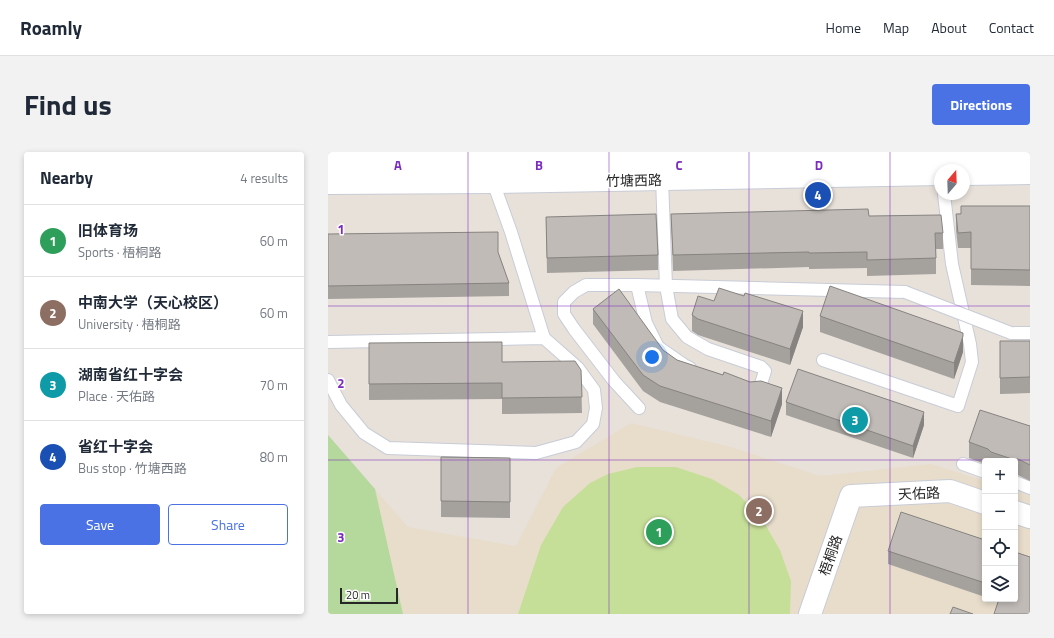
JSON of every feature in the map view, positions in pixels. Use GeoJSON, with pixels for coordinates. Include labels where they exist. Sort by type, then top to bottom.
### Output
{"type":"FeatureCollection","features":[{"type":"Feature","properties":{"kind":"main road","name":"竹塘西路"},"geometry":{"type":"LineString","coordinates":[[331,165],[1030,156]]}},
{"type":"Feature","properties":{"kind":"main road","name":"竹塘西路"},"geometry":{"type":"LineString","coordinates":[[331,165],[493,182],[934,174]]}},
{"type":"Feature","properties":{"kind":"main road"},"geometry":{"type":"LineString","coordinates":[[970,174],[1030,174]]}},
{"type":"Feature","properties":{"kind":"main road","name":"天佑路"},"geometry":{"type":"LineString","coordinates":[[851,496],[950,491],[982,502]]}},
{"type":"Feature","properties":{"kind":"main road","name":"梧桐路"},"geometry":{"type":"LineString","coordinates":[[810,614],[851,496]]}},
{"type":"Feature","properties":{"kind":"main road"},"geometry":{"type":"LineString","coordinates":[[1018,513],[1030,517]]}},
{"type":"Feature","properties":{"kind":"lane"},"geometry":{"type":"LineString","coordinates":[[662,179],[666,286],[672,319],[687,337],[708,349],[762,367],[765,371],[759,390],[753,391],[739,386]]}},
{"type":"Feature","properties":{"kind":"lane"},"geometry":{"type":"LineString","coordinates":[[328,380],[341,404],[364,433],[388,448],[536,453],[576,442],[592,424],[596,408],[594,390],[578,368],[544,338],[511,232],[493,182]]}},
{"type":"Feature","properties":{"kind":"lane"},"geometry":{"type":"LineString","coordinates":[[823,360],[958,406],[965,388],[972,362],[970,344],[952,264],[945,200]]}},
{"type":"Feature","properties":{"kind":"lane"},"geometry":{"type":"LineString","coordinates":[[495,232],[511,232]]}},
{"type":"Feature","properties":{"kind":"lane"},"geometry":{"type":"LineString","coordinates":[[639,408],[610,375],[564,314],[564,302],[574,292],[586,285],[905,292],[1011,333],[1030,332]]}},
{"type":"Feature","properties":{"kind":"lane"},"geometry":{"type":"LineString","coordinates":[[637,285],[646,323],[658,347],[684,365],[704,373]]}},
{"type":"Feature","properties":{"kind":"lane"},"geometry":{"type":"LineString","coordinates":[[328,342],[544,338]]}},
{"type":"Feature","properties":{"kind":"lane"},"geometry":{"type":"LineString","coordinates":[[963,464],[982,471]]}},
{"type":"Feature","properties":{"kind":"lane"},"geometry":{"type":"LineString","coordinates":[[1018,483],[1030,488]]}},
{"type":"Feature","properties":{"kind":"shaded area"},"geometry":{"type":"Polygon","coordinates":[[[631,423],[731,447],[820,476],[931,464],[982,480],[982,602],[1018,602],[1018,492],[1030,496],[1030,614],[328,614],[328,435],[408,527],[516,546],[556,468],[631,423]]]}},
{"type":"Feature","properties":{"kind":"green space"},"geometry":{"type":"Polygon","coordinates":[[[328,435],[375,489],[403,614],[328,614],[328,435]]]}},
{"type":"Feature","properties":{"kind":"green space"},"geometry":{"type":"Polygon","coordinates":[[[637,467],[676,467],[712,479],[739,495],[762,519],[780,550],[791,581],[790,614],[518,614],[541,545],[563,507],[590,483],[608,474],[637,467]]]}},
{"type":"Feature","properties":{"kind":"building"},"geometry":{"type":"Polygon","coordinates":[[[961,206],[1030,206],[1030,270],[971,269],[971,232],[958,233],[956,214],[961,214],[961,206]]]}},
{"type":"Feature","properties":{"kind":"building"},"geometry":{"type":"Polygon","coordinates":[[[868,209],[869,216],[941,215],[943,233],[935,233],[936,258],[867,260],[867,252],[673,255],[671,214],[868,209]]]}},
{"type":"Feature","properties":{"kind":"building"},"geometry":{"type":"Polygon","coordinates":[[[656,214],[658,255],[547,258],[546,217],[656,214]]]}},
{"type":"Feature","properties":{"kind":"building"},"geometry":{"type":"Polygon","coordinates":[[[498,232],[498,252],[509,283],[328,286],[328,234],[498,232]]]}},
{"type":"Feature","properties":{"kind":"building"},"geometry":{"type":"Polygon","coordinates":[[[830,286],[963,333],[954,363],[820,316],[830,286]]]}},
{"type":"Feature","properties":{"kind":"building"},"geometry":{"type":"Polygon","coordinates":[[[719,288],[744,296],[745,293],[803,311],[790,349],[698,319],[692,315],[698,296],[714,301],[719,288]]]}},
{"type":"Feature","properties":{"kind":"building"},"geometry":{"type":"Polygon","coordinates":[[[619,289],[663,350],[677,360],[723,375],[724,372],[750,382],[761,381],[782,388],[771,421],[660,386],[643,375],[593,309],[619,289]]]}},
{"type":"Feature","properties":{"kind":"building"},"geometry":{"type":"Polygon","coordinates":[[[1000,341],[1030,341],[1030,377],[1000,378],[1000,341]]]}},
{"type":"Feature","properties":{"kind":"building"},"geometry":{"type":"Polygon","coordinates":[[[502,342],[502,362],[575,361],[581,370],[582,397],[502,398],[502,383],[369,384],[369,343],[502,342]]]}},
{"type":"Feature","properties":{"kind":"building"},"geometry":{"type":"Polygon","coordinates":[[[798,369],[924,412],[913,446],[786,402],[798,369]]]}},
{"type":"Feature","properties":{"kind":"building"},"geometry":{"type":"Polygon","coordinates":[[[980,410],[1030,426],[1030,465],[1018,458],[1009,458],[969,442],[980,410]]]}},
{"type":"Feature","properties":{"kind":"building"},"geometry":{"type":"Polygon","coordinates":[[[441,457],[510,458],[510,502],[441,501],[441,457]]]}},
{"type":"Feature","properties":{"kind":"building"},"geometry":{"type":"Polygon","coordinates":[[[901,512],[982,539],[982,582],[888,551],[901,512]]]}},
{"type":"Feature","properties":{"kind":"building"},"geometry":{"type":"Polygon","coordinates":[[[1018,553],[1030,557],[1030,614],[994,614],[998,602],[1018,602],[1018,553]]]}},
{"type":"Feature","properties":{"kind":"building"},"geometry":{"type":"Polygon","coordinates":[[[953,607],[973,614],[950,614],[953,607]]]}},
{"type":"Feature","properties":{"kind":"place","name":"省红十字会"},"geometry":{"type":"Point","coordinates":[818,195]}},
{"type":"Feature","properties":{"kind":"place","name":"湖南省红十字会"},"geometry":{"type":"Point","coordinates":[855,420]}},
{"type":"Feature","properties":{"kind":"place","name":"中南大学（天心校区）"},"geometry":{"type":"Point","coordinates":[759,511]}},
{"type":"Feature","properties":{"kind":"place","name":"旧体育场"},"geometry":{"type":"Point","coordinates":[659,532]}}]}
